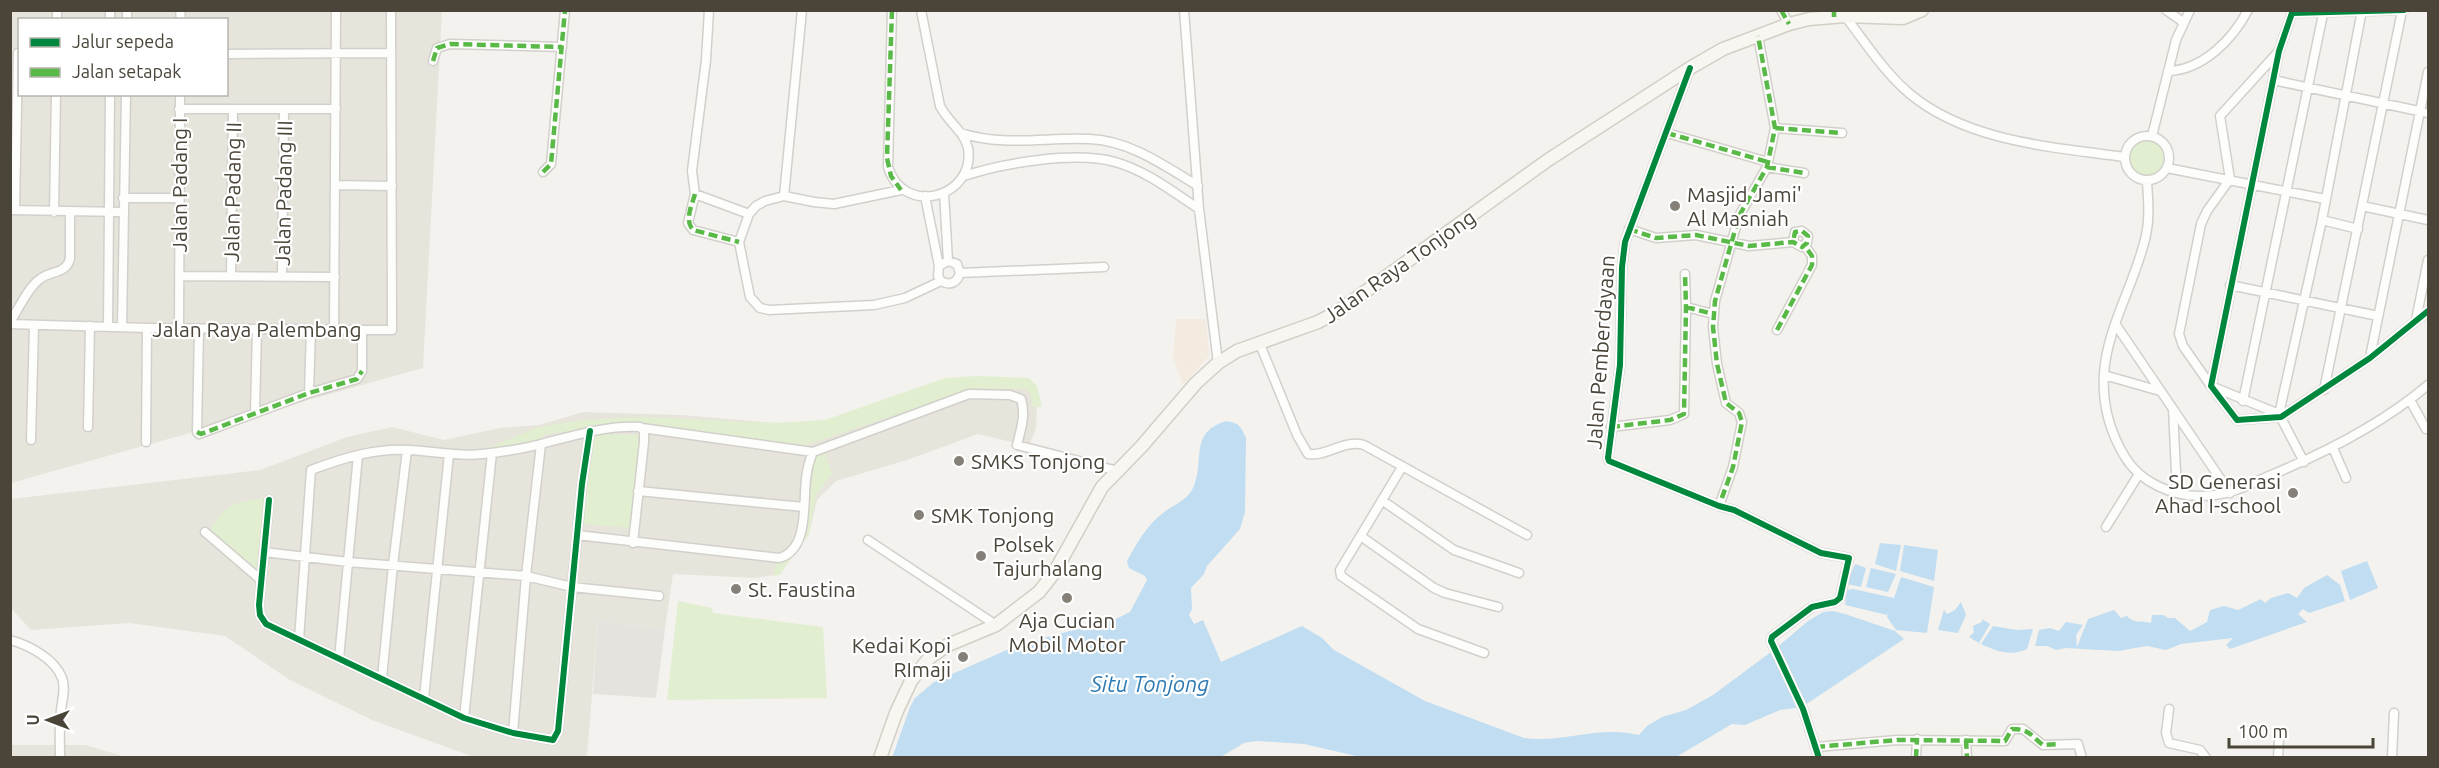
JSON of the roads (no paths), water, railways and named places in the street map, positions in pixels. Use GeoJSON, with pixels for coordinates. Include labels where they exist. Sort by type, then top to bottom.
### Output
{"type":"FeatureCollection","features":[{"type":"Feature","properties":{"kind":"main road","name":"Jalan Raya Tonjong"},"geometry":{"type":"LineString","coordinates":[[880,758],[896,713],[911,681],[929,658],[948,645],[996,625],[1039,592],[1054,573],[1102,487],[1141,447],[1196,382],[1218,363],[1237,351],[1310,325],[1337,312],[1548,160],[1723,49],[1789,24],[1838,14],[1903,18],[1922,10]]}},
{"type":"Feature","properties":{"kind":"street"},"geometry":{"type":"LineString","coordinates":[[334,330],[336,10]]}},
{"type":"Feature","properties":{"kind":"street"},"geometry":{"type":"LineString","coordinates":[[336,185],[392,186],[391,10]]}},
{"type":"Feature","properties":{"kind":"street"},"geometry":{"type":"LineString","coordinates":[[543,172],[550,164],[565,10]]}},
{"type":"Feature","properties":{"kind":"street"},"geometry":{"type":"LineString","coordinates":[[709,10],[706,60],[692,171],[695,194],[688,219],[693,230],[739,242]]}},
{"type":"Feature","properties":{"kind":"street"},"geometry":{"type":"LineString","coordinates":[[784,196],[802,10]]}},
{"type":"Feature","properties":{"kind":"street"},"geometry":{"type":"LineString","coordinates":[[892,10],[887,158],[891,176],[901,190],[925,196],[944,193],[964,176],[987,168],[1023,162],[1101,159],[1129,167],[1200,209]]}},
{"type":"Feature","properties":{"kind":"street"},"geometry":{"type":"LineString","coordinates":[[921,10],[940,106],[951,124],[961,133],[968,150],[964,176]]}},
{"type":"Feature","properties":{"kind":"street"},"geometry":{"type":"LineString","coordinates":[[1184,10],[1200,209],[1218,363]]}},
{"type":"Feature","properties":{"kind":"street"},"geometry":{"type":"LineString","coordinates":[[1781,10],[1789,24]]}},
{"type":"Feature","properties":{"kind":"street"},"geometry":{"type":"LineString","coordinates":[[2166,10],[2183,22]]}},
{"type":"Feature","properties":{"kind":"street"},"geometry":{"type":"LineString","coordinates":[[2152,136],[2168,71],[2183,22],[2190,10]]}},
{"type":"Feature","properties":{"kind":"street"},"geometry":{"type":"LineString","coordinates":[[2168,71],[2178,70],[2208,56],[2232,34],[2248,10]]}},
{"type":"Feature","properties":{"kind":"street"},"geometry":{"type":"LineString","coordinates":[[2304,462],[2280,416],[2322,220],[2362,11]]}},
{"type":"Feature","properties":{"kind":"street"},"geometry":{"type":"LineString","coordinates":[[2211,387],[2279,51],[2292,13],[2403,11],[2324,390]]}},
{"type":"Feature","properties":{"kind":"street"},"geometry":{"type":"LineString","coordinates":[[1838,14],[1890,75],[1927,107],[1949,119],[2011,139],[2124,157]]}},
{"type":"Feature","properties":{"kind":"street"},"geometry":{"type":"LineString","coordinates":[[2243,401],[2323,14]]}},
{"type":"Feature","properties":{"kind":"street"},"geometry":{"type":"LineString","coordinates":[[1719,506],[1733,467],[1742,422],[1739,413],[1729,406],[1725,399],[1717,364],[1713,314],[1730,243],[1744,205],[1767,165],[1775,128],[1758,36]]}},
{"type":"Feature","properties":{"kind":"street"},"geometry":{"type":"LineString","coordinates":[[434,61],[437,48],[450,44],[562,47]]}},
{"type":"Feature","properties":{"kind":"street"},"geometry":{"type":"LineString","coordinates":[[2279,51],[2220,116],[2230,179],[2207,211],[2201,224],[2179,334],[2183,346],[2237,420],[2280,416],[2324,390],[2370,358],[2428,311]]}},
{"type":"Feature","properties":{"kind":"street"},"geometry":{"type":"LineString","coordinates":[[16,53],[13,210],[123,212]]}},
{"type":"Feature","properties":{"kind":"street"},"geometry":{"type":"LineString","coordinates":[[228,54],[391,53]]}},
{"type":"Feature","properties":{"kind":"street","name":"Jalan Pemberdayaan"},"geometry":{"type":"LineString","coordinates":[[1690,68],[1667,134],[1629,229],[1622,267],[1620,365],[1607,453],[1609,461],[1734,510],[1821,553],[1849,558],[1840,598],[1835,602],[1812,607],[1772,637],[1771,641],[1803,709],[1819,758]]}},
{"type":"Feature","properties":{"kind":"street"},"geometry":{"type":"LineString","coordinates":[[2370,358],[2399,213],[2424,112],[2428,72]]}},
{"type":"Feature","properties":{"kind":"street"},"geometry":{"type":"LineString","coordinates":[[2273,80],[2424,112]]}},
{"type":"Feature","properties":{"kind":"street"},"geometry":{"type":"LineString","coordinates":[[54,212],[56,96]]}},
{"type":"Feature","properties":{"kind":"street"},"geometry":{"type":"LineString","coordinates":[[108,327],[110,96]]}},
{"type":"Feature","properties":{"kind":"street"},"geometry":{"type":"LineString","coordinates":[[122,327],[126,96]]}},
{"type":"Feature","properties":{"kind":"street","name":"Jalan Padang I"},"geometry":{"type":"LineString","coordinates":[[179,329],[180,96]]}},
{"type":"Feature","properties":{"kind":"street","name":"Jalan Padang III"},"geometry":{"type":"LineString","coordinates":[[179,108],[336,109]]}},
{"type":"Feature","properties":{"kind":"street","name":"Jalan Padang II"},"geometry":{"type":"LineString","coordinates":[[231,276],[233,109]]}},
{"type":"Feature","properties":{"kind":"street","name":"Jalan Padang III"},"geometry":{"type":"LineString","coordinates":[[282,276],[284,109]]}},
{"type":"Feature","properties":{"kind":"street"},"geometry":{"type":"LineString","coordinates":[[1775,128],[1842,132]]}},
{"type":"Feature","properties":{"kind":"street"},"geometry":{"type":"LineString","coordinates":[[961,133],[983,139],[1004,141],[1089,139],[1120,144],[1198,186]]}},
{"type":"Feature","properties":{"kind":"street"},"geometry":{"type":"LineString","coordinates":[[1667,134],[1767,165],[1804,173]]}},
{"type":"Feature","properties":{"kind":"street"},"geometry":{"type":"LineString","coordinates":[[2144,136],[2152,136],[2163,142],[2167,148],[2168,168],[2159,177],[2147,181],[2134,177],[2128,171],[2124,157],[2130,143],[2144,136]]}},
{"type":"Feature","properties":{"kind":"street"},"geometry":{"type":"LineString","coordinates":[[2168,168],[2325,199]]}},
{"type":"Feature","properties":{"kind":"street"},"geometry":{"type":"LineString","coordinates":[[2147,181],[2149,208],[2146,236],[2105,359],[2104,375],[2105,404],[2112,432],[2127,461],[2139,474],[2176,493],[2202,496],[2230,493],[2333,448],[2410,400],[2428,385]]}},
{"type":"Feature","properties":{"kind":"street","name":"Jalan Raya Palembang"},"geometry":{"type":"LineString","coordinates":[[10,323],[179,329],[392,330],[392,186]]}},
{"type":"Feature","properties":{"kind":"street"},"geometry":{"type":"LineString","coordinates":[[901,190],[834,204],[784,196],[765,201],[749,214],[739,242],[750,297],[755,304],[769,310],[874,305],[905,298],[941,281]]}},
{"type":"Feature","properties":{"kind":"street"},"geometry":{"type":"LineString","coordinates":[[944,193],[948,261]]}},
{"type":"Feature","properties":{"kind":"street"},"geometry":{"type":"LineString","coordinates":[[695,194],[749,214]]}},
{"type":"Feature","properties":{"kind":"street"},"geometry":{"type":"LineString","coordinates":[[925,196],[939,266],[938,276],[941,281],[950,284],[959,278],[957,264],[948,261],[939,266]]}},
{"type":"Feature","properties":{"kind":"street"},"geometry":{"type":"LineString","coordinates":[[123,198],[179,198]]}},
{"type":"Feature","properties":{"kind":"street"},"geometry":{"type":"LineString","coordinates":[[2362,206],[2428,220]]}},
{"type":"Feature","properties":{"kind":"street"},"geometry":{"type":"LineString","coordinates":[[10,323],[37,281],[68,265],[70,212]]}},
{"type":"Feature","properties":{"kind":"street"},"geometry":{"type":"LineString","coordinates":[[2322,220],[2358,230]]}},
{"type":"Feature","properties":{"kind":"street"},"geometry":{"type":"LineString","coordinates":[[1629,229],[1656,238],[1696,235],[1730,243],[1758,246],[1793,242]]}},
{"type":"Feature","properties":{"kind":"street"},"geometry":{"type":"LineString","coordinates":[[1802,231],[1808,239],[1805,246],[1798,247],[1793,242],[1793,235],[1802,231]]}},
{"type":"Feature","properties":{"kind":"street"},"geometry":{"type":"LineString","coordinates":[[1777,330],[1812,265],[1812,256],[1805,246]]}},
{"type":"Feature","properties":{"kind":"street"},"geometry":{"type":"LineString","coordinates":[[2416,320],[2428,260]]}},
{"type":"Feature","properties":{"kind":"street"},"geometry":{"type":"LineString","coordinates":[[960,273],[1104,267]]}},
{"type":"Feature","properties":{"kind":"street"},"geometry":{"type":"LineString","coordinates":[[1611,427],[1670,420],[1684,414],[1685,274]]}},
{"type":"Feature","properties":{"kind":"street","name":"Jalan Padang I"},"geometry":{"type":"LineString","coordinates":[[179,276],[335,276]]}},
{"type":"Feature","properties":{"kind":"street"},"geometry":{"type":"LineString","coordinates":[[2230,285],[2378,316]]}},
{"type":"Feature","properties":{"kind":"street"},"geometry":{"type":"LineString","coordinates":[[1686,307],[1713,314]]}},
{"type":"Feature","properties":{"kind":"street"},"geometry":{"type":"LineString","coordinates":[[32,440],[34,325]]}},
{"type":"Feature","properties":{"kind":"street"},"geometry":{"type":"LineString","coordinates":[[88,428],[90,326]]}},
{"type":"Feature","properties":{"kind":"street"},"geometry":{"type":"LineString","coordinates":[[2116,326],[2230,493]]}},
{"type":"Feature","properties":{"kind":"street"},"geometry":{"type":"LineString","coordinates":[[146,442],[147,328]]}},
{"type":"Feature","properties":{"kind":"street"},"geometry":{"type":"LineString","coordinates":[[199,329],[198,433],[201,434],[360,376],[362,330]]}},
{"type":"Feature","properties":{"kind":"street"},"geometry":{"type":"LineString","coordinates":[[255,413],[257,329]]}},
{"type":"Feature","properties":{"kind":"street"},"geometry":{"type":"LineString","coordinates":[[309,393],[311,329]]}},
{"type":"Feature","properties":{"kind":"street"},"geometry":{"type":"LineString","coordinates":[[1259,342],[1297,435],[1308,454],[1357,443],[1527,535]]}},
{"type":"Feature","properties":{"kind":"street"},"geometry":{"type":"LineString","coordinates":[[2104,375],[2160,391]]}},
{"type":"Feature","properties":{"kind":"street"},"geometry":{"type":"LineString","coordinates":[[2211,387],[2280,416]]}},
{"type":"Feature","properties":{"kind":"street"},"geometry":{"type":"LineString","coordinates":[[299,640],[311,470],[358,455],[407,450],[449,454],[492,453],[541,444],[590,431],[629,427],[813,452],[969,394],[1001,394],[1021,399],[1023,418],[1017,445],[1118,471]]}},
{"type":"Feature","properties":{"kind":"street"},"geometry":{"type":"LineString","coordinates":[[2410,400],[2426,429]]}},
{"type":"Feature","properties":{"kind":"street"},"geometry":{"type":"LineString","coordinates":[[2173,409],[2176,493]]}},
{"type":"Feature","properties":{"kind":"street"},"geometry":{"type":"LineString","coordinates":[[633,543],[644,442],[642,428]]}},
{"type":"Feature","properties":{"kind":"street"},"geometry":{"type":"LineString","coordinates":[[269,500],[259,605],[262,620],[266,624],[464,718],[513,733],[553,740],[556,737],[590,431]]}},
{"type":"Feature","properties":{"kind":"street"},"geometry":{"type":"LineString","coordinates":[[513,733],[526,576],[541,444]]}},
{"type":"Feature","properties":{"kind":"street"},"geometry":{"type":"LineString","coordinates":[[2333,448],[2346,478]]}},
{"type":"Feature","properties":{"kind":"street"},"geometry":{"type":"LineString","coordinates":[[382,678],[407,450]]}},
{"type":"Feature","properties":{"kind":"street"},"geometry":{"type":"LineString","coordinates":[[577,535],[779,558],[787,556],[797,543],[804,507],[807,469],[813,452]]}},
{"type":"Feature","properties":{"kind":"street"},"geometry":{"type":"LineString","coordinates":[[464,718],[492,453]]}},
{"type":"Feature","properties":{"kind":"street"},"geometry":{"type":"LineString","coordinates":[[424,698],[449,454]]}},
{"type":"Feature","properties":{"kind":"street"},"geometry":{"type":"LineString","coordinates":[[339,658],[358,455]]}},
{"type":"Feature","properties":{"kind":"street"},"geometry":{"type":"LineString","coordinates":[[1402,467],[1362,537],[1340,570],[1342,578],[1418,629],[1484,653]]}},
{"type":"Feature","properties":{"kind":"street"},"geometry":{"type":"LineString","coordinates":[[2106,527],[2139,474]]}},
{"type":"Feature","properties":{"kind":"street"},"geometry":{"type":"LineString","coordinates":[[638,491],[804,507]]}},
{"type":"Feature","properties":{"kind":"street"},"geometry":{"type":"LineString","coordinates":[[1383,501],[1454,550],[1519,573]]}},
{"type":"Feature","properties":{"kind":"street"},"geometry":{"type":"LineString","coordinates":[[205,532],[261,580]]}},
{"type":"Feature","properties":{"kind":"street"},"geometry":{"type":"LineString","coordinates":[[1362,537],[1434,588],[1498,607]]}},
{"type":"Feature","properties":{"kind":"street"},"geometry":{"type":"LineString","coordinates":[[868,540],[996,625]]}},
{"type":"Feature","properties":{"kind":"street"},"geometry":{"type":"LineString","coordinates":[[264,552],[348,562],[526,576],[572,587],[659,596]]}},
{"type":"Feature","properties":{"kind":"street"},"geometry":{"type":"LineString","coordinates":[[10,640],[34,649],[53,665],[62,678],[64,693],[60,711],[60,758]]}},
{"type":"Feature","properties":{"kind":"street"},"geometry":{"type":"LineString","coordinates":[[2169,709],[2166,733],[2169,743],[2200,750],[2206,758]]}},
{"type":"Feature","properties":{"kind":"street"},"geometry":{"type":"LineString","coordinates":[[2392,758],[2394,713]]}},
{"type":"Feature","properties":{"kind":"street"},"geometry":{"type":"LineString","coordinates":[[1816,747],[1917,739],[2005,741],[2012,729],[2023,729],[2043,746],[2079,744],[2082,758]]}},
{"type":"Feature","properties":{"kind":"street"},"geometry":{"type":"LineString","coordinates":[[2278,758],[2279,738]]}},
{"type":"Feature","properties":{"kind":"street"},"geometry":{"type":"LineString","coordinates":[[1916,758],[1917,739]]}},
{"type":"Feature","properties":{"kind":"street"},"geometry":{"type":"LineString","coordinates":[[1966,740],[1967,758]]}},
{"type":"Feature","properties":{"kind":"water","name":"Situ Tonjong"},"geometry":{"type":"Polygon","coordinates":[[[1226,421],[1239,426],[1246,438],[1245,512],[1240,529],[1191,588],[1192,609],[1189,615],[1194,624],[1203,620],[1221,662],[1302,626],[1322,638],[1334,650],[1425,701],[1524,738],[1539,739],[1610,732],[1639,735],[1647,726],[1662,717],[1686,710],[1713,695],[1775,649],[1808,621],[1823,612],[1833,611],[1845,614],[1895,631],[1904,639],[1802,707],[1780,710],[1745,725],[1732,724],[1676,757],[1365,758],[1304,744],[1257,741],[1244,743],[1219,758],[892,758],[910,707],[915,698],[934,682],[1018,645],[1118,618],[1130,612],[1147,580],[1145,576],[1129,568],[1127,561],[1152,523],[1191,491],[1197,476],[1203,439],[1214,426],[1226,421]]]}},
{"type":"Feature","properties":{"kind":"water"},"geometry":{"type":"Polygon","coordinates":[[[1880,543],[1901,545],[1896,571],[1875,564],[1880,543]]]}},
{"type":"Feature","properties":{"kind":"water"},"geometry":{"type":"Polygon","coordinates":[[[1904,545],[1938,550],[1934,581],[1900,571],[1904,545]]]}},
{"type":"Feature","properties":{"kind":"water"},"geometry":{"type":"Polygon","coordinates":[[[2367,561],[2378,588],[2350,600],[2341,571],[2367,561]]]}},
{"type":"Feature","properties":{"kind":"water"},"geometry":{"type":"Polygon","coordinates":[[[1855,564],[1866,568],[1861,587],[1847,584],[1855,564]]]}},
{"type":"Feature","properties":{"kind":"water"},"geometry":{"type":"Polygon","coordinates":[[[1871,568],[1896,574],[1888,592],[1866,587],[1871,568]]]}},
{"type":"Feature","properties":{"kind":"water"},"geometry":{"type":"Polygon","coordinates":[[[2327,575],[2340,585],[2345,601],[2309,613],[2303,609],[2298,614],[2307,622],[2230,649],[2226,645],[2233,638],[2181,644],[2166,650],[2147,646],[2118,651],[2065,648],[2056,650],[2047,646],[2035,646],[2039,630],[2050,628],[2059,631],[2066,622],[2083,625],[2076,635],[2077,647],[2088,619],[2114,610],[2121,618],[2127,616],[2132,620],[2151,623],[2152,615],[2175,618],[2190,631],[2207,622],[2210,610],[2224,606],[2238,610],[2261,599],[2265,603],[2271,598],[2288,593],[2297,598],[2304,588],[2327,575]]]}},
{"type":"Feature","properties":{"kind":"water"},"geometry":{"type":"Polygon","coordinates":[[[1901,577],[1934,587],[1927,633],[1896,630],[1887,617],[1889,610],[1887,615],[1845,605],[1847,590],[1853,589],[1894,598],[1901,577]]]}},
{"type":"Feature","properties":{"kind":"water"},"geometry":{"type":"Polygon","coordinates":[[[1961,602],[1966,615],[1958,633],[1938,630],[1944,610],[1947,614],[1955,610],[1961,602]]]}},
{"type":"Feature","properties":{"kind":"water"},"geometry":{"type":"Polygon","coordinates":[[[1982,619],[1990,624],[1979,643],[1969,637],[1974,632],[1973,626],[1982,622],[1982,619]]]}},
{"type":"Feature","properties":{"kind":"water"},"geometry":{"type":"Polygon","coordinates":[[[1993,626],[2017,630],[2033,629],[2027,649],[2009,653],[1981,644],[1993,626]]]}},
{"type":"Feature","properties":{"kind":"place","name":"Masjid Jami' Al Masniah"},"geometry":{"type":"Point","coordinates":[1675,206]}},
{"type":"Feature","properties":{"kind":"place","name":"SMKS Tonjong"},"geometry":{"type":"Point","coordinates":[959,461]}},
{"type":"Feature","properties":{"kind":"place","name":"SD Generasi Ahad I-school"},"geometry":{"type":"Point","coordinates":[2293,493]}},
{"type":"Feature","properties":{"kind":"place","name":"SMK Tonjong"},"geometry":{"type":"Point","coordinates":[919,515]}},
{"type":"Feature","properties":{"kind":"place","name":"Polsek Tajurhalang"},"geometry":{"type":"Point","coordinates":[981,556]}},
{"type":"Feature","properties":{"kind":"place","name":"St. Faustina"},"geometry":{"type":"Point","coordinates":[736,589]}},
{"type":"Feature","properties":{"kind":"place","name":"Aja Cucian Mobil Motor"},"geometry":{"type":"Point","coordinates":[1067,598]}},
{"type":"Feature","properties":{"kind":"place","name":"Kedai Kopi RImaji"},"geometry":{"type":"Point","coordinates":[963,657]}}]}
